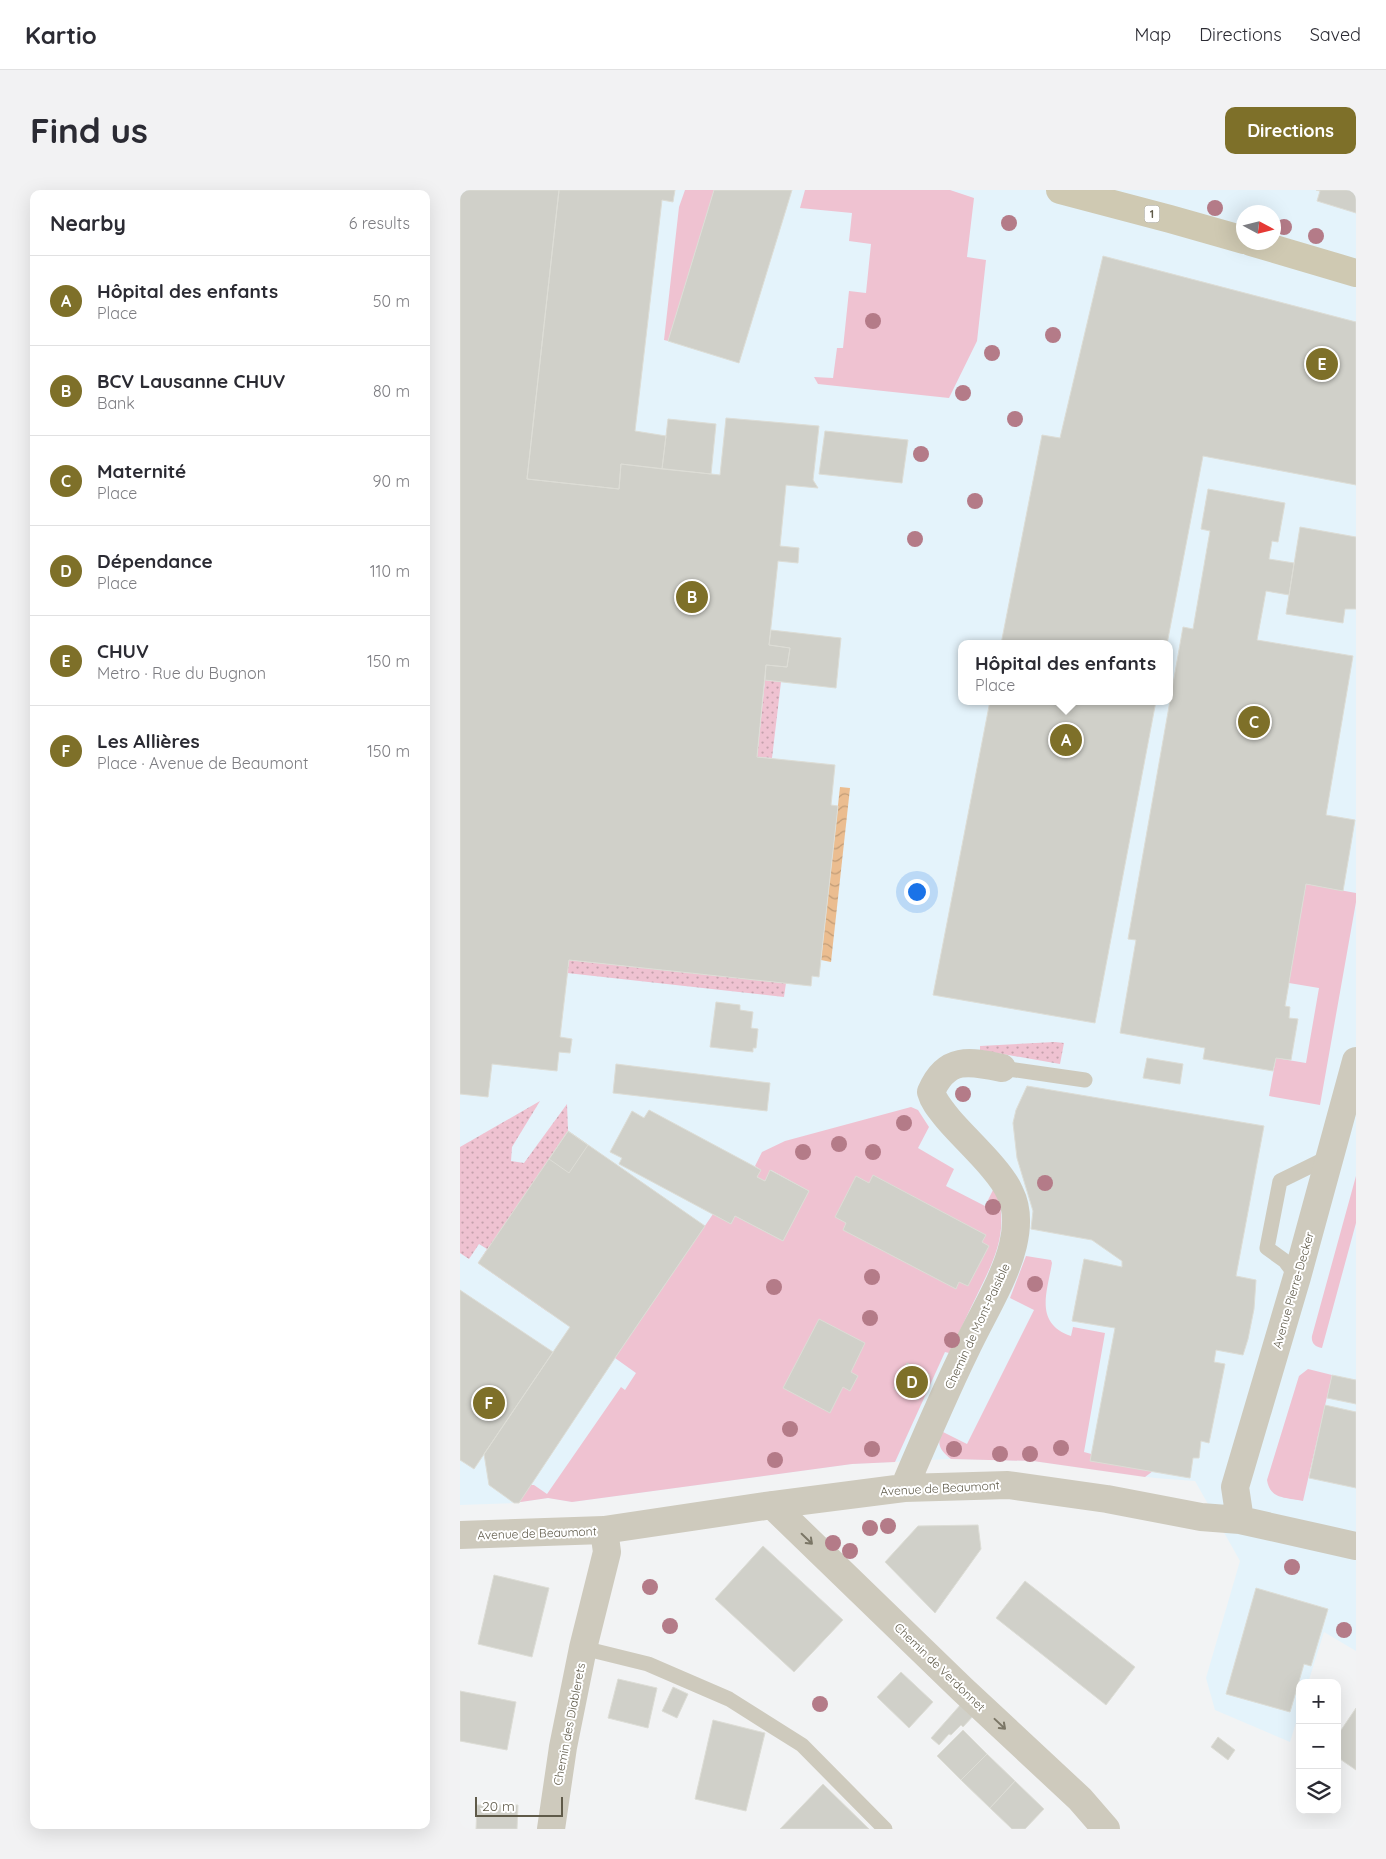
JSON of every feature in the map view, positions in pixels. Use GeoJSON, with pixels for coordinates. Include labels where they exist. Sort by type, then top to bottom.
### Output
{"type":"FeatureCollection","features":[{"type":"Feature","properties":{"kind":"main road","name":"1"},"geometry":{"type":"LineString","coordinates":[[1060,190],[1236,238]]}},
{"type":"Feature","properties":{"kind":"main road"},"geometry":{"type":"LineString","coordinates":[[1278,250],[1356,273]]}},
{"type":"Feature","properties":{"kind":"street","name":"Chemin de Mont-Paisible"},"geometry":{"type":"LineString","coordinates":[[904,1488],[957,1367],[1006,1266],[1012,1247],[1016,1222],[1015,1206],[1010,1191],[1002,1178],[938,1107],[931,1092],[940,1075],[951,1066],[964,1062],[980,1063],[1002,1068]]}},
{"type":"Feature","properties":{"kind":"street","name":"Avenue Pierre-Decker"},"geometry":{"type":"LineString","coordinates":[[1240,1520],[1235,1487],[1354,1076]]}},
{"type":"Feature","properties":{"kind":"street","name":"Avenue de Beaumont"},"geometry":{"type":"LineString","coordinates":[[460,1535],[604,1530],[904,1488],[1008,1484],[1107,1499],[1201,1517],[1240,1520],[1356,1546]]}},
{"type":"Feature","properties":{"kind":"street","name":"Chemin de Verdonnet"},"geometry":{"type":"LineString","coordinates":[[772,1505],[962,1689],[1080,1799],[1106,1829]]}},
{"type":"Feature","properties":{"kind":"street","name":"Chemin des Diablerets"},"geometry":{"type":"LineString","coordinates":[[551,1829],[563,1747],[583,1648],[607,1552],[604,1530]]}},
{"type":"Feature","properties":{"kind":"lane"},"geometry":{"type":"LineString","coordinates":[[1002,1068],[1085,1080]]}},
{"type":"Feature","properties":{"kind":"lane"},"geometry":{"type":"LineString","coordinates":[[1297,1277],[1284,1261],[1267,1248],[1280,1181],[1331,1156]]}},
{"type":"Feature","properties":{"kind":"lane","name":"Chemin des Diablerets"},"geometry":{"type":"LineString","coordinates":[[583,1648],[648,1664],[729,1699],[802,1745],[884,1829]]}},
{"type":"Feature","properties":{"kind":"shaded area"},"geometry":{"type":"Polygon","coordinates":[[[460,190],[1356,190],[1356,1651],[1324,1632],[1309,1679],[1296,1679],[1296,1723],[1290,1742],[1215,1710],[1206,1678],[1240,1561],[1195,1481],[1155,1478],[1033,1461],[950,1459],[852,1464],[572,1502],[548,1498],[514,1503],[460,1505],[460,190]]]}},
{"type":"Feature","properties":{"kind":"shaded area"},"geometry":{"type":"Polygon","coordinates":[[[685,190],[714,190],[668,341],[664,340],[679,207],[685,190]]]}},
{"type":"Feature","properties":{"kind":"shaded area"},"geometry":{"type":"Polygon","coordinates":[[[805,190],[950,190],[974,198],[967,257],[986,260],[977,341],[949,398],[818,384],[814,377],[833,378],[837,348],[843,348],[849,291],[866,293],[871,244],[849,241],[852,213],[800,208],[805,190]]]}},
{"type":"Feature","properties":{"kind":"shaded area"},"geometry":{"type":"Polygon","coordinates":[[[765,680],[781,682],[772,758],[757,757],[765,680]]]}},
{"type":"Feature","properties":{"kind":"shaded area"},"geometry":{"type":"Polygon","coordinates":[[[1306,884],[1356,893],[1356,902],[1320,1105],[1269,1096],[1276,1058],[1306,1063],[1319,988],[1289,983],[1306,884]]]}},
{"type":"Feature","properties":{"kind":"shaded area"},"geometry":{"type":"Polygon","coordinates":[[[569,960],[786,983],[784,997],[567,973],[569,960]]]}},
{"type":"Feature","properties":{"kind":"shaded area"},"geometry":{"type":"Polygon","coordinates":[[[1064,1043],[1060,1064],[980,1050],[980,1046],[1064,1043]]]}},
{"type":"Feature","properties":{"kind":"shaded area"},"geometry":{"type":"Polygon","coordinates":[[[540,1101],[512,1147],[511,1161],[524,1163],[567,1104],[568,1131],[548,1312],[478,1263],[487,1249],[479,1244],[469,1259],[460,1253],[460,1147],[540,1101]]]}},
{"type":"Feature","properties":{"kind":"shaded area"},"geometry":{"type":"Polygon","coordinates":[[[911,1107],[918,1110],[929,1127],[918,1148],[954,1169],[946,1186],[985,1206],[995,1186],[999,1201],[1001,1229],[999,1242],[990,1267],[949,1353],[945,1352],[895,1462],[852,1464],[572,1502],[548,1498],[514,1503],[527,1485],[534,1485],[547,1494],[621,1387],[625,1390],[636,1373],[615,1358],[713,1214],[731,1224],[735,1216],[783,1241],[809,1191],[771,1170],[765,1181],[757,1177],[761,1170],[755,1166],[762,1152],[785,1141],[911,1107]]]}},
{"type":"Feature","properties":{"kind":"shaded area"},"geometry":{"type":"Polygon","coordinates":[[[1356,1176],[1356,1223],[1322,1348],[1317,1347],[1312,1341],[1312,1336],[1356,1176]]]}},
{"type":"Feature","properties":{"kind":"shaded area"},"geometry":{"type":"Polygon","coordinates":[[[1026,1256],[1051,1260],[1046,1296],[1047,1315],[1059,1330],[1071,1336],[1073,1327],[1105,1333],[1084,1452],[1153,1471],[1145,1477],[1033,1461],[951,1459],[940,1447],[939,1440],[943,1432],[967,1444],[1034,1310],[1010,1298],[1026,1256]]]}},
{"type":"Feature","properties":{"kind":"shaded area"},"geometry":{"type":"Polygon","coordinates":[[[1308,1369],[1332,1375],[1303,1501],[1275,1494],[1267,1480],[1299,1376],[1308,1369]]]}},
{"type":"Feature","properties":{"kind":"water"},"geometry":{"type":"Polygon","coordinates":[[[840,787],[850,788],[831,962],[821,960],[840,787]]]}},
{"type":"Feature","properties":{"kind":"building"},"geometry":{"type":"Polygon","coordinates":[[[460,190],[559,190],[527,479],[619,489],[621,464],[720,475],[726,418],[819,426],[813,480],[818,488],[786,485],[780,546],[799,548],[798,563],[778,561],[769,645],[790,648],[787,667],[766,665],[757,757],[835,765],[831,805],[838,806],[819,977],[812,976],[811,986],[569,960],[560,1037],[572,1039],[570,1053],[559,1052],[557,1071],[492,1064],[488,1097],[460,1094],[460,190]]]}},
{"type":"Feature","properties":{"kind":"building"},"geometry":{"type":"Polygon","coordinates":[[[559,190],[675,190],[673,202],[662,200],[635,431],[666,436],[662,469],[621,464],[619,489],[527,479],[559,190]]]}},
{"type":"Feature","properties":{"kind":"building"},"geometry":{"type":"Polygon","coordinates":[[[714,190],[792,190],[739,363],[668,341],[714,190]]]}},
{"type":"Feature","properties":{"kind":"building"},"geometry":{"type":"Polygon","coordinates":[[[1316,190],[1356,190],[1356,213],[1317,201],[1320,191],[1316,190]]]}},
{"type":"Feature","properties":{"kind":"building"},"geometry":{"type":"Polygon","coordinates":[[[1103,256],[1356,322],[1356,485],[1203,456],[1168,640],[1002,640],[1042,435],[1060,438],[1103,256]]]}},
{"type":"Feature","properties":{"kind":"building"},"geometry":{"type":"Polygon","coordinates":[[[668,419],[716,424],[711,474],[662,469],[668,419]]]}},
{"type":"Feature","properties":{"kind":"building"},"geometry":{"type":"Polygon","coordinates":[[[825,431],[908,440],[902,483],[819,474],[825,431]]]}},
{"type":"Feature","properties":{"kind":"building"},"geometry":{"type":"Polygon","coordinates":[[[1208,489],[1285,503],[1278,542],[1272,541],[1269,559],[1294,563],[1289,595],[1266,591],[1257,640],[1353,656],[1326,815],[1355,820],[1343,891],[1306,884],[1285,1006],[1290,1007],[1289,1018],[1298,1019],[1291,1060],[1276,1058],[1273,1071],[1203,1059],[1205,1048],[1120,1033],[1136,940],[1128,939],[1169,705],[1173,705],[1173,684],[1183,627],[1193,629],[1210,531],[1201,529],[1208,489]]]}},
{"type":"Feature","properties":{"kind":"building"},"geometry":{"type":"Polygon","coordinates":[[[1300,527],[1356,537],[1356,609],[1345,609],[1343,623],[1286,614],[1300,527]]]}},
{"type":"Feature","properties":{"kind":"building"},"geometry":{"type":"Polygon","coordinates":[[[771,630],[841,638],[836,688],[765,680],[766,665],[787,667],[790,648],[769,645],[771,630]]]}},
{"type":"Feature","properties":{"kind":"building"},"geometry":{"type":"Polygon","coordinates":[[[989,705],[1155,705],[1095,1023],[933,995],[989,705]]]}},
{"type":"Feature","properties":{"kind":"building"},"geometry":{"type":"Polygon","coordinates":[[[716,1002],[740,1005],[740,1010],[753,1012],[751,1028],[758,1029],[756,1048],[753,1048],[753,1052],[710,1047],[716,1002]]]}},
{"type":"Feature","properties":{"kind":"building"},"geometry":{"type":"Polygon","coordinates":[[[1147,1058],[1183,1064],[1180,1084],[1143,1078],[1147,1058]]]}},
{"type":"Feature","properties":{"kind":"building"},"geometry":{"type":"Polygon","coordinates":[[[616,1064],[770,1083],[767,1111],[613,1093],[616,1064]]]}},
{"type":"Feature","properties":{"kind":"building"},"geometry":{"type":"Polygon","coordinates":[[[1027,1086],[1264,1126],[1236,1276],[1256,1280],[1254,1309],[1248,1339],[1243,1355],[1216,1350],[1214,1362],[1225,1364],[1209,1443],[1201,1441],[1199,1458],[1193,1458],[1190,1478],[1090,1461],[1115,1328],[1072,1321],[1084,1259],[1122,1267],[1122,1261],[1092,1240],[1031,1229],[1033,1211],[1017,1158],[1013,1123],[1016,1110],[1027,1086]]]}},
{"type":"Feature","properties":{"kind":"building"},"geometry":{"type":"Polygon","coordinates":[[[649,1110],[761,1170],[757,1177],[765,1181],[770,1170],[809,1191],[783,1241],[735,1216],[731,1224],[619,1164],[622,1158],[610,1152],[632,1111],[644,1118],[649,1110]]]}},
{"type":"Feature","properties":{"kind":"building"},"geometry":{"type":"Polygon","coordinates":[[[568,1131],[588,1145],[569,1173],[549,1159],[568,1131]]]}},
{"type":"Feature","properties":{"kind":"building"},"geometry":{"type":"Polygon","coordinates":[[[568,1131],[705,1226],[519,1503],[514,1503],[489,1485],[484,1454],[570,1327],[478,1263],[568,1131]]]}},
{"type":"Feature","properties":{"kind":"building"},"geometry":{"type":"Polygon","coordinates":[[[873,1175],[986,1235],[982,1242],[989,1246],[968,1286],[959,1282],[956,1289],[843,1230],[846,1223],[835,1217],[856,1176],[869,1183],[873,1175]]]}},
{"type":"Feature","properties":{"kind":"building"},"geometry":{"type":"Polygon","coordinates":[[[460,1290],[553,1352],[474,1469],[460,1460],[460,1290]]]}},
{"type":"Feature","properties":{"kind":"building"},"geometry":{"type":"Polygon","coordinates":[[[819,1319],[865,1343],[851,1372],[858,1376],[850,1391],[843,1387],[830,1413],[783,1388],[819,1319]]]}},
{"type":"Feature","properties":{"kind":"building"},"geometry":{"type":"Polygon","coordinates":[[[907,1363],[930,1375],[918,1400],[894,1389],[907,1363]]]}},
{"type":"Feature","properties":{"kind":"building"},"geometry":{"type":"Polygon","coordinates":[[[1332,1375],[1356,1380],[1356,1404],[1327,1398],[1332,1375]]]}},
{"type":"Feature","properties":{"kind":"building"},"geometry":{"type":"Polygon","coordinates":[[[1325,1405],[1356,1412],[1356,1488],[1309,1478],[1325,1405]]]}},
{"type":"Feature","properties":{"kind":"building"},"geometry":{"type":"Polygon","coordinates":[[[978,1525],[981,1549],[935,1613],[885,1562],[918,1526],[978,1525]]]}},
{"type":"Feature","properties":{"kind":"building"},"geometry":{"type":"Polygon","coordinates":[[[763,1546],[843,1620],[794,1672],[715,1599],[763,1546]]]}},
{"type":"Feature","properties":{"kind":"building"},"geometry":{"type":"Polygon","coordinates":[[[494,1575],[549,1588],[532,1657],[478,1644],[494,1575]]]}},
{"type":"Feature","properties":{"kind":"building"},"geometry":{"type":"Polygon","coordinates":[[[1025,1581],[1135,1667],[1106,1705],[996,1618],[1025,1581]]]}},
{"type":"Feature","properties":{"kind":"building"},"geometry":{"type":"Polygon","coordinates":[[[1256,1588],[1328,1609],[1311,1666],[1304,1664],[1300,1679],[1296,1679],[1296,1691],[1290,1712],[1226,1694],[1256,1588]]]}},
{"type":"Feature","properties":{"kind":"building"},"geometry":{"type":"Polygon","coordinates":[[[901,1672],[933,1702],[909,1728],[877,1697],[901,1672]]]}},
{"type":"Feature","properties":{"kind":"building"},"geometry":{"type":"Polygon","coordinates":[[[618,1679],[657,1688],[648,1728],[608,1718],[618,1679]]]}},
{"type":"Feature","properties":{"kind":"building"},"geometry":{"type":"Polygon","coordinates":[[[673,1687],[688,1694],[677,1718],[662,1711],[673,1687]]]}},
{"type":"Feature","properties":{"kind":"building"},"geometry":{"type":"Polygon","coordinates":[[[460,1691],[516,1702],[507,1750],[460,1741],[460,1691]]]}},
{"type":"Feature","properties":{"kind":"building"},"geometry":{"type":"Polygon","coordinates":[[[962,1703],[975,1714],[963,1727],[961,1725],[951,1735],[949,1734],[939,1745],[931,1738],[962,1703]]]}},
{"type":"Feature","properties":{"kind":"building"},"geometry":{"type":"Polygon","coordinates":[[[1356,1708],[1356,1770],[1341,1760],[1341,1730],[1356,1708]]]}},
{"type":"Feature","properties":{"kind":"building"},"geometry":{"type":"Polygon","coordinates":[[[713,1720],[765,1733],[746,1811],[695,1799],[713,1720]]]}},
{"type":"Feature","properties":{"kind":"building"},"geometry":{"type":"Polygon","coordinates":[[[963,1730],[987,1754],[961,1780],[937,1756],[963,1730]]]}},
{"type":"Feature","properties":{"kind":"building"},"geometry":{"type":"Polygon","coordinates":[[[1218,1737],[1235,1750],[1228,1760],[1211,1747],[1218,1737]]]}},
{"type":"Feature","properties":{"kind":"building"},"geometry":{"type":"Polygon","coordinates":[[[987,1754],[1015,1781],[990,1808],[961,1780],[987,1754]]]}},
{"type":"Feature","properties":{"kind":"building"},"geometry":{"type":"Polygon","coordinates":[[[1015,1781],[1044,1809],[1025,1829],[1012,1829],[990,1808],[1015,1781]]]}},
{"type":"Feature","properties":{"kind":"building"},"geometry":{"type":"Polygon","coordinates":[[[823,1784],[869,1829],[780,1829],[823,1784]]]}},
{"type":"Feature","properties":{"kind":"building"},"geometry":{"type":"Polygon","coordinates":[[[477,1805],[518,1805],[517,1829],[476,1829],[477,1805]]]}},
{"type":"Feature","properties":{"kind":"place","name":"CHUV"},"geometry":{"type":"Point","coordinates":[1322,364]}},
{"type":"Feature","properties":{"kind":"place","name":"BCV Lausanne CHUV"},"geometry":{"type":"Point","coordinates":[692,597]}},
{"type":"Feature","properties":{"kind":"place","name":"Maternité"},"geometry":{"type":"Point","coordinates":[1254,722]}},
{"type":"Feature","properties":{"kind":"place","name":"Hôpital des enfants"},"geometry":{"type":"Point","coordinates":[1066,740]}},
{"type":"Feature","properties":{"kind":"place","name":"Dépendance"},"geometry":{"type":"Point","coordinates":[912,1382]}},
{"type":"Feature","properties":{"kind":"place","name":"Les Allières"},"geometry":{"type":"Point","coordinates":[489,1403]}}]}
